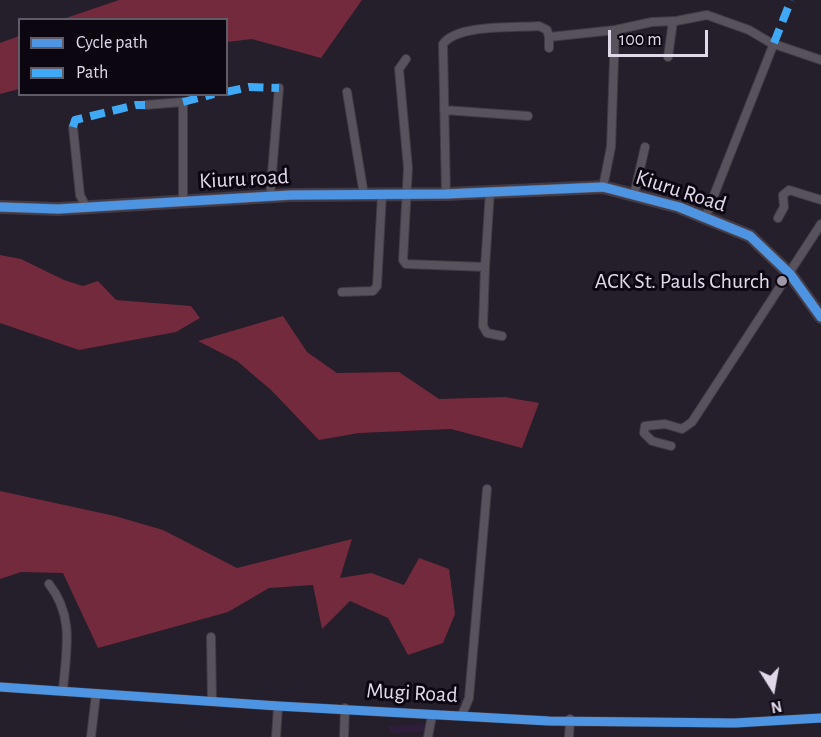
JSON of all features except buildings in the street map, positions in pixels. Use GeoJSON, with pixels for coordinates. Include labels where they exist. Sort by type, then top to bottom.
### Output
{"type":"FeatureCollection","features":[{"type":"Feature","properties":{"kind":"street"},"geometry":{"type":"LineString","coordinates":[[549,37],[615,32],[652,22],[707,15],[774,44],[821,60]]}},
{"type":"Feature","properties":{"kind":"street"},"geometry":{"type":"LineString","coordinates":[[668,57],[673,21]]}},
{"type":"Feature","properties":{"kind":"street"},"geometry":{"type":"LineString","coordinates":[[446,194],[441,53],[447,39],[466,31],[538,26],[547,30],[549,48]]}},
{"type":"Feature","properties":{"kind":"street"},"geometry":{"type":"LineString","coordinates":[[603,188],[611,147],[615,32]]}},
{"type":"Feature","properties":{"kind":"street"},"geometry":{"type":"LineString","coordinates":[[705,218],[774,44]]}},
{"type":"Feature","properties":{"kind":"street"},"geometry":{"type":"LineString","coordinates":[[406,59],[399,69],[404,102],[407,194],[403,260],[406,264],[485,267]]}},
{"type":"Feature","properties":{"kind":"street"},"geometry":{"type":"LineString","coordinates":[[270,197],[279,88]]}},
{"type":"Feature","properties":{"kind":"street"},"geometry":{"type":"LineString","coordinates":[[347,92],[364,195]]}},
{"type":"Feature","properties":{"kind":"street"},"geometry":{"type":"LineString","coordinates":[[144,105],[183,102],[183,201]]}},
{"type":"Feature","properties":{"kind":"street"},"geometry":{"type":"LineString","coordinates":[[444,110],[528,116]]}},
{"type":"Feature","properties":{"kind":"street"},"geometry":{"type":"LineString","coordinates":[[73,127],[80,195],[86,207]]}},
{"type":"Feature","properties":{"kind":"street"},"geometry":{"type":"LineString","coordinates":[[634,195],[645,147]]}},
{"type":"Feature","properties":{"kind":"street","name":"Kiuru Road"},"geometry":{"type":"LineString","coordinates":[[490,191],[603,188],[679,207],[750,236],[790,274],[821,317]]}},
{"type":"Feature","properties":{"kind":"street"},"geometry":{"type":"LineString","coordinates":[[778,219],[784,207],[783,195],[789,190],[821,200]]}},
{"type":"Feature","properties":{"kind":"street"},"geometry":{"type":"LineString","coordinates":[[490,191],[483,326],[487,333],[502,336]]}},
{"type":"Feature","properties":{"kind":"street","name":"Kiuru road"},"geometry":{"type":"LineString","coordinates":[[0,207],[86,207],[270,197],[490,191]]}},
{"type":"Feature","properties":{"kind":"street"},"geometry":{"type":"LineString","coordinates":[[342,292],[373,291],[377,286],[382,194]]}},
{"type":"Feature","properties":{"kind":"street"},"geometry":{"type":"LineString","coordinates":[[671,446],[652,441],[644,433],[645,426],[665,424],[682,429],[692,422],[821,224]]}},
{"type":"Feature","properties":{"kind":"street"},"geometry":{"type":"LineString","coordinates":[[462,715],[468,698],[487,489]]}},
{"type":"Feature","properties":{"kind":"street"},"geometry":{"type":"LineString","coordinates":[[49,584],[64,609],[68,631],[63,690]]}},
{"type":"Feature","properties":{"kind":"street"},"geometry":{"type":"LineString","coordinates":[[211,637],[213,701]]}},
{"type":"Feature","properties":{"kind":"street","name":"Mugi Road"},"geometry":{"type":"LineString","coordinates":[[0,687],[549,721],[570,719],[735,723],[821,718]]}},
{"type":"Feature","properties":{"kind":"street"},"geometry":{"type":"LineString","coordinates":[[91,737],[96,694]]}},
{"type":"Feature","properties":{"kind":"street"},"geometry":{"type":"LineString","coordinates":[[276,737],[278,706]]}},
{"type":"Feature","properties":{"kind":"street"},"geometry":{"type":"LineString","coordinates":[[344,737],[345,708]]}},
{"type":"Feature","properties":{"kind":"street"},"geometry":{"type":"LineString","coordinates":[[428,737],[432,715]]}},
{"type":"Feature","properties":{"kind":"street"},"geometry":{"type":"LineString","coordinates":[[569,737],[570,719]]}},
{"type":"Feature","properties":{"kind":"shaded area"},"geometry":{"type":"Polygon","coordinates":[[[119,0],[362,0],[321,58],[252,39],[228,42],[228,18],[66,18],[119,0]]]}},
{"type":"Feature","properties":{"kind":"shaded area"},"geometry":{"type":"Polygon","coordinates":[[[18,36],[18,89],[0,94],[0,43],[18,36]]]}},
{"type":"Feature","properties":{"kind":"shaded area"},"geometry":{"type":"Polygon","coordinates":[[[0,255],[21,259],[64,280],[83,286],[98,281],[116,300],[191,306],[200,318],[176,332],[79,350],[0,323],[0,255]]]}},
{"type":"Feature","properties":{"kind":"shaded area"},"geometry":{"type":"Polygon","coordinates":[[[283,316],[307,352],[337,373],[399,372],[439,399],[505,397],[539,403],[522,448],[451,429],[359,433],[319,440],[271,390],[237,361],[198,341],[283,316]]]}},
{"type":"Feature","properties":{"kind":"shaded area"},"geometry":{"type":"Polygon","coordinates":[[[0,491],[115,516],[163,530],[237,568],[352,539],[340,578],[371,573],[404,585],[419,558],[449,569],[455,614],[443,643],[408,655],[388,618],[350,601],[322,629],[313,585],[269,588],[228,612],[98,648],[63,573],[21,572],[0,579],[0,491]]]}},
{"type":"Feature","properties":{"kind":"shaded area"},"geometry":{"type":"Polygon","coordinates":[[[424,724],[427,732],[391,733],[388,726],[424,724]]]}},
{"type":"Feature","properties":{"kind":"marked path"},"geometry":{"type":"LineString","coordinates":[[774,43],[791,0]]}},
{"type":"Feature","properties":{"kind":"marked path"},"geometry":{"type":"LineString","coordinates":[[228,92],[249,87],[279,88]]}},
{"type":"Feature","properties":{"kind":"marked path"},"geometry":{"type":"LineString","coordinates":[[183,102],[206,96]]}},
{"type":"Feature","properties":{"kind":"marked path"},"geometry":{"type":"LineString","coordinates":[[73,127],[75,120],[136,105],[145,105]]}},
{"type":"Feature","properties":{"kind":"cycle path"},"geometry":{"type":"LineString","coordinates":[[0,207],[58,209],[291,195],[446,194],[603,187],[679,207],[750,236],[790,274],[821,317]]}},
{"type":"Feature","properties":{"kind":"cycle path"},"geometry":{"type":"LineString","coordinates":[[0,687],[549,721],[735,723],[821,718]]}},
{"type":"Feature","properties":{"kind":"place","name":"ACK St. Pauls Church"},"geometry":{"type":"Point","coordinates":[782,281]}}]}
